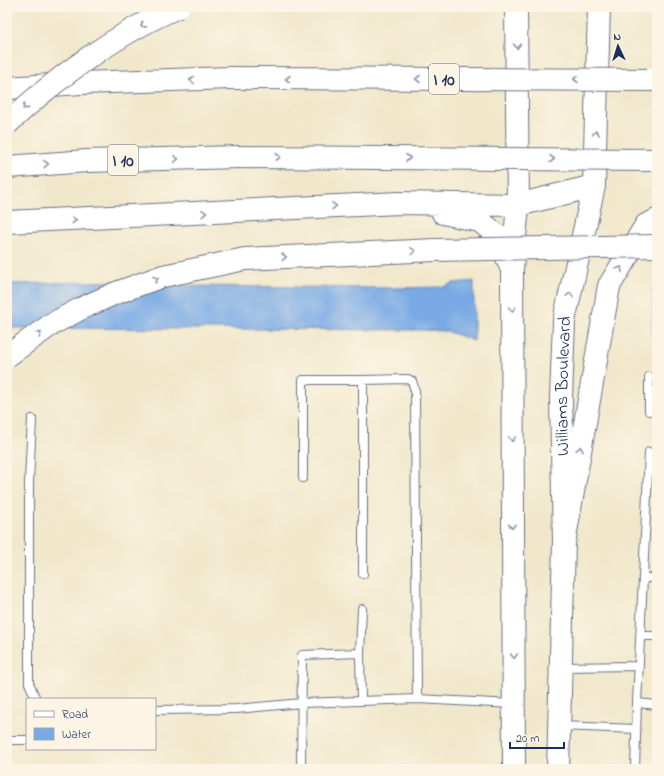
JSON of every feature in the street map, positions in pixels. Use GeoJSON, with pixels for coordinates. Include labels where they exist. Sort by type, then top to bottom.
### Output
{"type":"FeatureCollection","features":[{"type":"Feature","properties":{"kind":"main road"},"geometry":{"type":"LineString","coordinates":[[7,124],[25,107],[87,59],[156,16],[178,7]]}},
{"type":"Feature","properties":{"kind":"main road"},"geometry":{"type":"LineString","coordinates":[[514,769],[512,270],[518,205],[516,7]]}},
{"type":"Feature","properties":{"kind":"main road","name":"Williams Boulevard"},"geometry":{"type":"LineString","coordinates":[[558,769],[564,543],[561,398],[564,321],[594,186],[599,7]]}},
{"type":"Feature","properties":{"kind":"main road","name":"I 10"},"geometry":{"type":"LineString","coordinates":[[7,88],[81,83],[231,78],[657,80]]}},
{"type":"Feature","properties":{"kind":"main road","name":"I 10"},"geometry":{"type":"LineString","coordinates":[[7,167],[88,161],[239,157],[657,160]]}},
{"type":"Feature","properties":{"kind":"main road"},"geometry":{"type":"LineString","coordinates":[[7,222],[399,203],[518,205],[594,186]]}},
{"type":"Feature","properties":{"kind":"main road"},"geometry":{"type":"LineString","coordinates":[[399,203],[480,221],[498,236],[512,270]]}},
{"type":"Feature","properties":{"kind":"main road"},"geometry":{"type":"LineString","coordinates":[[564,543],[609,286],[646,225],[657,220]]}},
{"type":"Feature","properties":{"kind":"main road"},"geometry":{"type":"LineString","coordinates":[[7,356],[52,324],[82,308],[116,293],[163,276],[245,259],[435,250],[657,246]]}},
{"type":"Feature","properties":{"kind":"lane"},"geometry":{"type":"LineString","coordinates":[[649,411],[649,377],[657,377]]}},
{"type":"Feature","properties":{"kind":"lane"},"geometry":{"type":"LineString","coordinates":[[303,478],[303,380],[408,378],[412,382],[415,391],[417,699]]}},
{"type":"Feature","properties":{"kind":"lane"},"geometry":{"type":"LineString","coordinates":[[363,380],[363,574]]}},
{"type":"Feature","properties":{"kind":"lane"},"geometry":{"type":"LineString","coordinates":[[32,419],[28,606],[29,683],[36,698]]}},
{"type":"Feature","properties":{"kind":"lane"},"geometry":{"type":"LineString","coordinates":[[635,769],[638,666],[643,578],[653,463],[649,452]]}},
{"type":"Feature","properties":{"kind":"lane"},"geometry":{"type":"LineString","coordinates":[[643,578],[657,578]]}},
{"type":"Feature","properties":{"kind":"lane"},"geometry":{"type":"LineString","coordinates":[[361,700],[360,653],[362,609]]}},
{"type":"Feature","properties":{"kind":"lane"},"geometry":{"type":"LineString","coordinates":[[640,636],[657,636]]}},
{"type":"Feature","properties":{"kind":"lane"},"geometry":{"type":"LineString","coordinates":[[301,769],[302,655],[360,653]]}},
{"type":"Feature","properties":{"kind":"lane"},"geometry":{"type":"LineString","coordinates":[[560,667],[638,666]]}},
{"type":"Feature","properties":{"kind":"lane"},"geometry":{"type":"LineString","coordinates":[[156,710],[236,709],[302,703],[417,699],[514,704]]}},
{"type":"Feature","properties":{"kind":"lane"},"geometry":{"type":"LineString","coordinates":[[637,703],[657,705]]}},
{"type":"Feature","properties":{"kind":"lane"},"geometry":{"type":"LineString","coordinates":[[559,726],[636,729]]}},
{"type":"Feature","properties":{"kind":"lane"},"geometry":{"type":"LineString","coordinates":[[7,740],[26,740]]}},
{"type":"Feature","properties":{"kind":"water"},"geometry":{"type":"Polygon","coordinates":[[[124,281],[194,286],[392,288],[443,287],[453,283],[474,281],[474,341],[446,331],[420,330],[7,328],[7,284],[124,281]]]}},
{"type":"Feature","properties":{"kind":"water"},"geometry":{"type":"Polygon","coordinates":[[[653,288],[657,288],[657,335],[653,335],[653,288]]]}}]}
